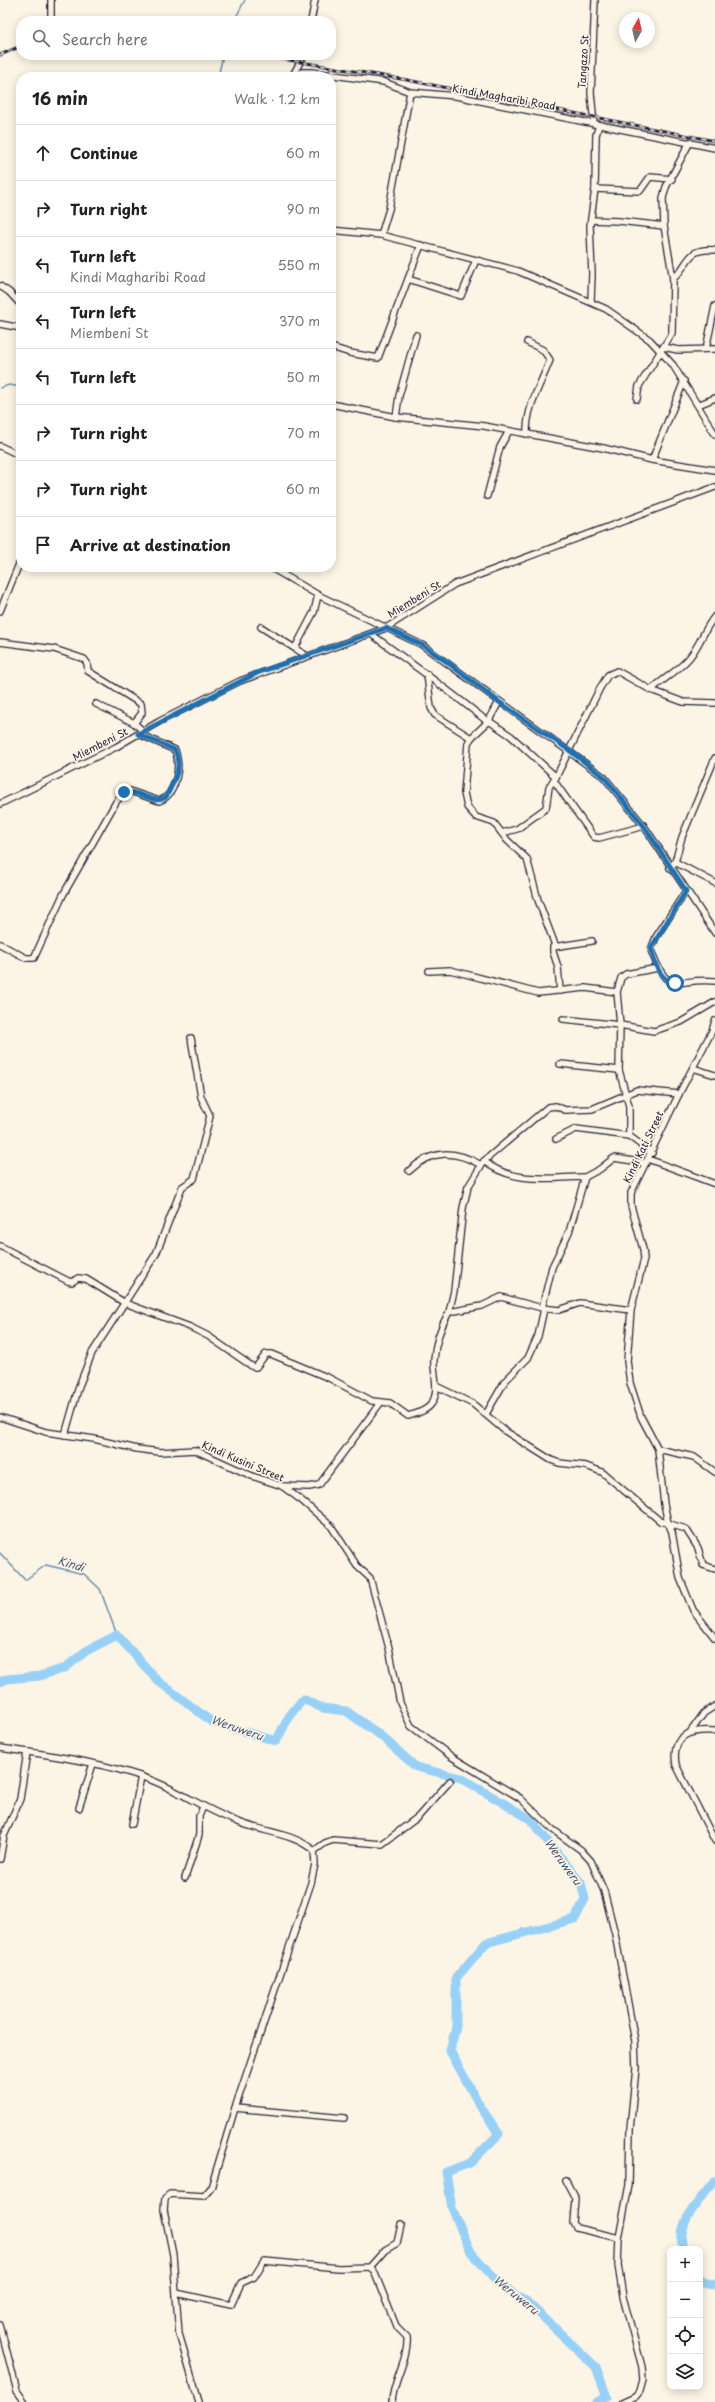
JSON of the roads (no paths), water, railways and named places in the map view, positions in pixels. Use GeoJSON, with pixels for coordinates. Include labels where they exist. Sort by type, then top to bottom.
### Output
{"type":"FeatureCollection","features":[{"type":"Feature","properties":{"kind":"street"},"geometry":{"type":"LineString","coordinates":[[51,0],[51,16]]}},
{"type":"Feature","properties":{"kind":"street"},"geometry":{"type":"LineString","coordinates":[[312,16],[315,0]]}},
{"type":"Feature","properties":{"kind":"street","name":"Tangazo St"},"geometry":{"type":"LineString","coordinates":[[591,301],[591,220],[595,189],[596,124],[590,93],[596,0]]}},
{"type":"Feature","properties":{"kind":"street"},"geometry":{"type":"LineString","coordinates":[[294,72],[301,60]]}},
{"type":"Feature","properties":{"kind":"street","name":"Kindi Magharibi Road"},"geometry":{"type":"LineString","coordinates":[[336,75],[384,82],[410,92],[456,96],[715,148]]}},
{"type":"Feature","properties":{"kind":"street"},"geometry":{"type":"LineString","coordinates":[[381,235],[389,209],[410,92]]}},
{"type":"Feature","properties":{"kind":"street"},"geometry":{"type":"LineString","coordinates":[[637,399],[639,386],[671,338],[673,328],[673,278],[664,226],[663,198],[666,187],[672,179],[690,142]]}},
{"type":"Feature","properties":{"kind":"street"},"geometry":{"type":"LineString","coordinates":[[595,189],[640,192],[650,177],[672,179]]}},
{"type":"Feature","properties":{"kind":"street"},"geometry":{"type":"LineString","coordinates":[[591,220],[619,221],[664,226]]}},
{"type":"Feature","properties":{"kind":"street"},"geometry":{"type":"LineString","coordinates":[[336,230],[381,235],[476,260],[524,274],[591,301],[606,309],[663,349],[684,381],[715,434]]}},
{"type":"Feature","properties":{"kind":"street"},"geometry":{"type":"LineString","coordinates":[[336,349],[350,353],[378,358],[421,245]]}},
{"type":"Feature","properties":{"kind":"street"},"geometry":{"type":"LineString","coordinates":[[673,278],[695,251],[704,249],[715,250]]}},
{"type":"Feature","properties":{"kind":"street"},"geometry":{"type":"LineString","coordinates":[[408,279],[461,296],[476,260]]}},
{"type":"Feature","properties":{"kind":"street"},"geometry":{"type":"LineString","coordinates":[[0,286],[9,292],[16,300]]}},
{"type":"Feature","properties":{"kind":"street"},"geometry":{"type":"LineString","coordinates":[[706,349],[715,306]]}},
{"type":"Feature","properties":{"kind":"street"},"geometry":{"type":"LineString","coordinates":[[0,324],[16,327]]}},
{"type":"Feature","properties":{"kind":"street"},"geometry":{"type":"LineString","coordinates":[[396,417],[399,396],[416,335]]}},
{"type":"Feature","properties":{"kind":"street"},"geometry":{"type":"LineString","coordinates":[[527,342],[543,350],[550,360],[537,387],[527,423],[527,434]]}},
{"type":"Feature","properties":{"kind":"street"},"geometry":{"type":"LineString","coordinates":[[663,349],[715,349]]}},
{"type":"Feature","properties":{"kind":"street"},"geometry":{"type":"LineString","coordinates":[[652,460],[684,381]]}},
{"type":"Feature","properties":{"kind":"street"},"geometry":{"type":"LineString","coordinates":[[698,405],[715,398]]}},
{"type":"Feature","properties":{"kind":"street"},"geometry":{"type":"LineString","coordinates":[[336,405],[396,417],[484,426],[603,448],[652,460],[715,470]]}},
{"type":"Feature","properties":{"kind":"street"},"geometry":{"type":"LineString","coordinates":[[487,496],[500,447],[509,431]]}},
{"type":"Feature","properties":{"kind":"street"},"geometry":{"type":"LineString","coordinates":[[0,446],[16,454]]}},
{"type":"Feature","properties":{"kind":"street","name":"Miembeni St"},"geometry":{"type":"LineString","coordinates":[[0,804],[240,681],[386,628],[455,584],[715,487]]}},
{"type":"Feature","properties":{"kind":"street"},"geometry":{"type":"LineString","coordinates":[[0,611],[16,571]]}},
{"type":"Feature","properties":{"kind":"street"},"geometry":{"type":"LineString","coordinates":[[279,572],[318,595],[422,645],[499,702],[569,750],[614,786],[644,826],[670,868],[715,933]]}},
{"type":"Feature","properties":{"kind":"street"},"geometry":{"type":"LineString","coordinates":[[295,648],[314,612],[318,595]]}},
{"type":"Feature","properties":{"kind":"street"},"geometry":{"type":"LineString","coordinates":[[651,690],[689,658],[700,641],[706,627],[715,616]]}},
{"type":"Feature","properties":{"kind":"street"},"geometry":{"type":"LineString","coordinates":[[261,627],[307,656]]}},
{"type":"Feature","properties":{"kind":"street"},"geometry":{"type":"LineString","coordinates":[[370,634],[427,674],[488,722],[511,736],[554,778],[594,837],[599,838],[644,826]]}},
{"type":"Feature","properties":{"kind":"street"},"geometry":{"type":"LineString","coordinates":[[0,642],[54,649],[84,659],[88,664],[88,671],[141,704],[142,713],[134,723]]}},
{"type":"Feature","properties":{"kind":"street"},"geometry":{"type":"LineString","coordinates":[[502,833],[517,829],[546,808],[549,787],[569,750],[582,720],[611,672],[620,671],[651,690],[683,702],[715,703]]}},
{"type":"Feature","properties":{"kind":"street"},"geometry":{"type":"LineString","coordinates":[[427,674],[431,708],[435,715],[471,738]]}},
{"type":"Feature","properties":{"kind":"street"},"geometry":{"type":"LineString","coordinates":[[499,702],[488,722],[471,738],[468,743],[464,793],[467,807],[476,817],[494,823],[507,840],[527,859],[538,900],[556,945]]}},
{"type":"Feature","properties":{"kind":"street"},"geometry":{"type":"LineString","coordinates":[[0,944],[26,958],[34,958],[63,895],[116,802],[124,792],[130,791],[159,801],[166,797],[178,772],[176,753],[172,747],[141,732],[134,723],[96,704]]}},
{"type":"Feature","properties":{"kind":"street"},"geometry":{"type":"LineString","coordinates":[[670,868],[675,862],[682,837],[715,758]]}},
{"type":"Feature","properties":{"kind":"street"},"geometry":{"type":"LineString","coordinates":[[675,862],[715,883]]}},
{"type":"Feature","properties":{"kind":"street"},"geometry":{"type":"LineString","coordinates":[[686,891],[652,944],[652,950],[662,976],[670,982],[715,981]]}},
{"type":"Feature","properties":{"kind":"street"},"geometry":{"type":"LineString","coordinates":[[556,945],[592,941]]}},
{"type":"Feature","properties":{"kind":"street"},"geometry":{"type":"LineString","coordinates":[[556,945],[553,950],[558,966],[560,991]]}},
{"type":"Feature","properties":{"kind":"street"},"geometry":{"type":"LineString","coordinates":[[629,1136],[629,1106],[619,1070],[620,1025],[617,992],[621,978],[626,974],[658,968]]}},
{"type":"Feature","properties":{"kind":"street"},"geometry":{"type":"LineString","coordinates":[[429,971],[450,970],[515,986],[531,992],[594,988],[617,992]]}},
{"type":"Feature","properties":{"kind":"street"},"geometry":{"type":"LineString","coordinates":[[563,1019],[620,1025],[648,1031],[661,1030],[682,1022],[715,1002]]}},
{"type":"Feature","properties":{"kind":"street","name":"Kindi Kati Street"},"geometry":{"type":"LineString","coordinates":[[658,1449],[642,1417],[630,1383],[627,1361],[631,1310],[644,1259],[643,1249],[630,1200],[634,1184],[652,1153],[679,1094],[712,1031],[715,1021]]}},
{"type":"Feature","properties":{"kind":"street"},"geometry":{"type":"LineString","coordinates":[[65,1435],[86,1366],[106,1330],[156,1254],[182,1187],[194,1179],[210,1114],[201,1097],[191,1038]]}},
{"type":"Feature","properties":{"kind":"street"},"geometry":{"type":"LineString","coordinates":[[560,1064],[619,1070]]}},
{"type":"Feature","properties":{"kind":"street"},"geometry":{"type":"LineString","coordinates":[[692,1068],[715,1075]]}},
{"type":"Feature","properties":{"kind":"street"},"geometry":{"type":"LineString","coordinates":[[0,1246],[68,1281],[72,1282],[78,1278],[86,1279],[125,1303],[190,1327],[208,1336],[253,1367],[256,1367],[266,1354],[270,1354],[329,1378],[365,1398],[396,1406],[408,1416],[431,1405],[436,1386],[434,1356],[440,1334],[449,1312],[454,1291],[465,1196],[483,1163],[548,1107],[569,1110],[592,1109],[625,1093],[645,1089],[679,1094]]}},
{"type":"Feature","properties":{"kind":"street"},"geometry":{"type":"LineString","coordinates":[[556,1139],[576,1129],[629,1136],[652,1153]]}},
{"type":"Feature","properties":{"kind":"street"},"geometry":{"type":"LineString","coordinates":[[409,1171],[429,1157],[448,1153],[483,1163],[518,1178],[585,1177],[600,1169],[614,1158],[647,1161],[715,1184]]}},
{"type":"Feature","properties":{"kind":"street"},"geometry":{"type":"LineString","coordinates":[[486,1414],[505,1381],[528,1358],[538,1336],[552,1267],[569,1232],[585,1177]]}},
{"type":"Feature","properties":{"kind":"street"},"geometry":{"type":"LineString","coordinates":[[449,1312],[476,1308],[501,1297],[543,1309],[562,1310],[580,1303],[631,1310]]}},
{"type":"Feature","properties":{"kind":"street"},"geometry":{"type":"LineString","coordinates":[[436,1386],[473,1404],[505,1431],[551,1460],[559,1463],[586,1466],[602,1472],[660,1521],[686,1529],[698,1548],[703,1565],[715,1569]]}},
{"type":"Feature","properties":{"kind":"street"},"geometry":{"type":"LineString","coordinates":[[282,1486],[309,1487],[319,1485],[381,1402]]}},
{"type":"Feature","properties":{"kind":"street","name":"Kindi Kusini Street"},"geometry":{"type":"LineString","coordinates":[[0,1417],[32,1428],[160,1452],[195,1450],[252,1476],[282,1486],[331,1526],[355,1562],[370,1578],[394,1672],[400,1703],[411,1726],[452,1757],[520,1798],[552,1829],[588,1856],[604,1891],[615,1934],[635,2041],[636,2068],[630,2129],[629,2185],[619,2238],[619,2275],[643,2374],[640,2391],[636,2396],[623,2402]]}},
{"type":"Feature","properties":{"kind":"street"},"geometry":{"type":"LineString","coordinates":[[715,1472],[694,1457],[658,1449],[660,1482],[668,1523],[671,1528],[680,1578],[686,1595],[702,1623],[715,1638]]}},
{"type":"Feature","properties":{"kind":"street"},"geometry":{"type":"LineString","coordinates":[[715,1706],[704,1713],[691,1731],[680,1740],[676,1748],[676,1766],[715,1842]]}},
{"type":"Feature","properties":{"kind":"street"},"geometry":{"type":"LineString","coordinates":[[691,1731],[715,1731]]}},
{"type":"Feature","properties":{"kind":"street"},"geometry":{"type":"LineString","coordinates":[[0,1748],[93,1764],[140,1776],[167,1787],[203,1807],[242,1824],[298,1842],[314,1851]]}},
{"type":"Feature","properties":{"kind":"street"},"geometry":{"type":"LineString","coordinates":[[0,1859],[4,1836],[20,1799],[28,1752]]}},
{"type":"Feature","properties":{"kind":"street"},"geometry":{"type":"LineString","coordinates":[[79,1808],[93,1764]]}},
{"type":"Feature","properties":{"kind":"street"},"geometry":{"type":"LineString","coordinates":[[132,1824],[140,1776]]}},
{"type":"Feature","properties":{"kind":"street"},"geometry":{"type":"LineString","coordinates":[[314,1851],[333,1840],[382,1844],[418,1817],[450,1780]]}},
{"type":"Feature","properties":{"kind":"street"},"geometry":{"type":"LineString","coordinates":[[185,1878],[199,1835],[199,1816],[203,1807]]}},
{"type":"Feature","properties":{"kind":"street"},"geometry":{"type":"LineString","coordinates":[[199,2402],[179,2334],[173,2255],[164,2210],[165,2198],[170,2194],[199,2196],[207,2194],[311,1882],[315,1864],[314,1851]]}},
{"type":"Feature","properties":{"kind":"street"},"geometry":{"type":"LineString","coordinates":[[235,2108],[344,2118]]}},
{"type":"Feature","properties":{"kind":"street"},"geometry":{"type":"LineString","coordinates":[[566,2181],[575,2195],[573,2223],[576,2228],[619,2238]]}},
{"type":"Feature","properties":{"kind":"street"},"geometry":{"type":"LineString","coordinates":[[176,2293],[231,2305],[241,2283],[254,2277],[264,2261],[339,2268],[370,2267],[385,2250],[397,2243],[401,2225]]}},
{"type":"Feature","properties":{"kind":"street"},"geometry":{"type":"LineString","coordinates":[[370,2267],[374,2271],[396,2326],[407,2337],[406,2351],[394,2383],[392,2402]]}},
{"type":"Feature","properties":{"kind":"street"},"geometry":{"type":"LineString","coordinates":[[0,2325],[17,2391],[25,2402]]}},
{"type":"Feature","properties":{"kind":"waterway","name":"Kindi"},"geometry":{"type":"LineString","coordinates":[[237,16],[245,0]]}},
{"type":"Feature","properties":{"kind":"waterway","name":"Kindi"},"geometry":{"type":"LineString","coordinates":[[219,72],[222,60]]}},
{"type":"Feature","properties":{"kind":"waterway","name":"Kindi"},"geometry":{"type":"LineString","coordinates":[[0,388],[9,385],[16,386]]}},
{"type":"Feature","properties":{"kind":"waterway","name":"Kindi"},"geometry":{"type":"LineString","coordinates":[[0,1553],[25,1580],[46,1565],[84,1574],[100,1589],[117,1635]]}},
{"type":"Feature","properties":{"kind":"waterway","name":"Weruweru"},"geometry":{"type":"LineString","coordinates":[[0,1682],[7,1679],[40,1676],[65,1668],[86,1651],[117,1635],[158,1681],[212,1722],[276,1741],[290,1715],[303,1699],[322,1708],[346,1711],[380,1735],[416,1767],[461,1778],[530,1819],[581,1883],[585,1899],[575,1919],[486,1943],[456,1978],[456,2026],[450,2051],[480,2106],[499,2134],[470,2163],[446,2172],[452,2208],[471,2252],[500,2285],[526,2301],[596,2367],[607,2397],[597,2402]]}},
{"type":"Feature","properties":{"kind":"waterway"},"geometry":{"type":"LineString","coordinates":[[682,2246],[681,2240],[683,2230],[690,2212],[715,2181]]}},
{"type":"Feature","properties":{"kind":"waterway"},"geometry":{"type":"LineString","coordinates":[[703,2280],[706,2283],[715,2284]]}},
{"type":"Feature","properties":{"kind":"railway"},"geometry":{"type":"LineString","coordinates":[[0,55],[16,48]]}},
{"type":"Feature","properties":{"kind":"railway"},"geometry":{"type":"LineString","coordinates":[[289,60],[407,80],[715,141]]}}]}
